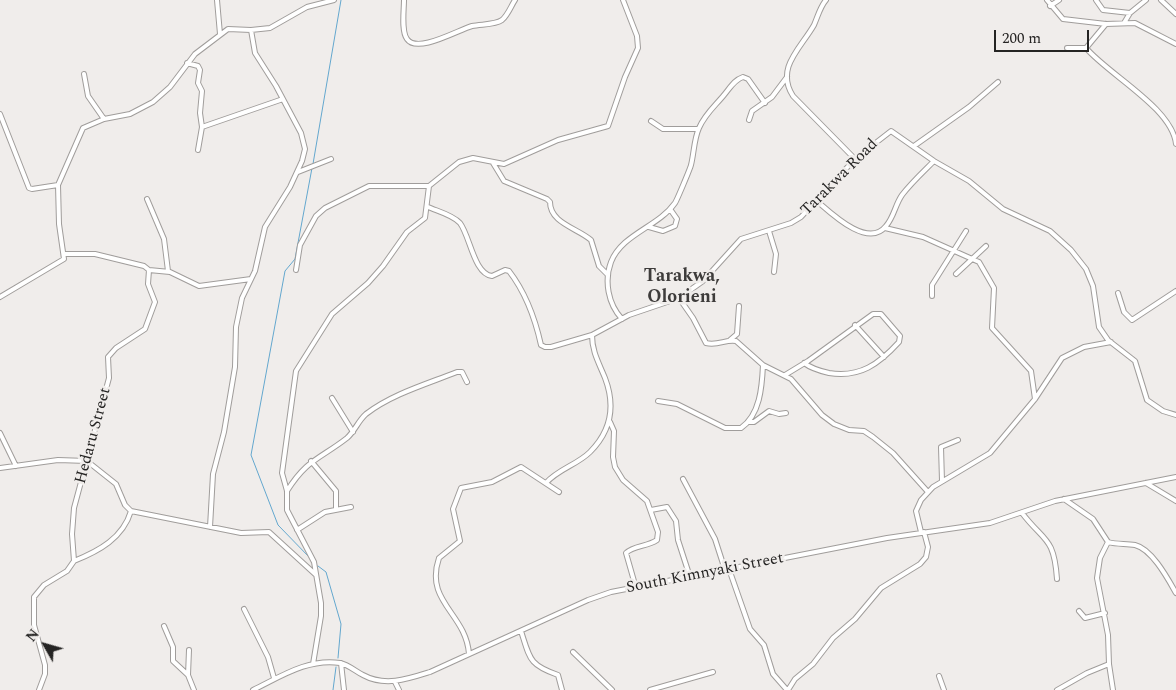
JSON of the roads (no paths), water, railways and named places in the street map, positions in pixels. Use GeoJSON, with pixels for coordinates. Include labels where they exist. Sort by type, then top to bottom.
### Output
{"type":"FeatureCollection","features":[{"type":"Feature","properties":{"kind":"street"},"geometry":{"type":"LineString","coordinates":[[217,0],[220,34]]}},
{"type":"Feature","properties":{"kind":"street"},"geometry":{"type":"LineString","coordinates":[[0,297],[29,278],[62,261],[65,254],[59,224],[58,185],[80,131],[104,119],[123,117],[153,102],[170,87],[187,63],[220,34],[232,28],[251,30],[270,28],[307,7],[334,0]]}},
{"type":"Feature","properties":{"kind":"street"},"geometry":{"type":"LineString","coordinates":[[404,0],[405,36],[410,42],[419,44],[437,40],[472,27],[500,21],[515,0]]}},
{"type":"Feature","properties":{"kind":"street"},"geometry":{"type":"LineString","coordinates":[[508,0],[511,6]]}},
{"type":"Feature","properties":{"kind":"street"},"geometry":{"type":"LineString","coordinates":[[296,270],[300,245],[316,216],[325,208],[369,186],[429,186],[450,167],[464,160],[473,158],[493,163],[510,162],[558,140],[608,126],[624,77],[638,48],[637,36],[623,0]]}},
{"type":"Feature","properties":{"kind":"street"},"geometry":{"type":"LineString","coordinates":[[826,0],[814,24],[789,62],[786,77],[787,84],[793,96],[856,159]]}},
{"type":"Feature","properties":{"kind":"street"},"geometry":{"type":"LineString","coordinates":[[1047,0],[1050,6],[1063,19],[1106,24],[1124,23],[1139,25],[1176,44]]}},
{"type":"Feature","properties":{"kind":"street"},"geometry":{"type":"LineString","coordinates":[[1050,6],[1058,0]]}},
{"type":"Feature","properties":{"kind":"street"},"geometry":{"type":"LineString","coordinates":[[1096,0],[1102,10],[1130,13]]}},
{"type":"Feature","properties":{"kind":"street"},"geometry":{"type":"LineString","coordinates":[[1124,23],[1130,13],[1146,0]]}},
{"type":"Feature","properties":{"kind":"street"},"geometry":{"type":"LineString","coordinates":[[1161,0],[1176,14]]}},
{"type":"Feature","properties":{"kind":"street"},"geometry":{"type":"LineString","coordinates":[[1086,48],[1106,24]]}},
{"type":"Feature","properties":{"kind":"street"},"geometry":{"type":"LineString","coordinates":[[210,527],[214,464],[224,432],[236,356],[237,320],[242,298],[251,279],[265,227],[285,198],[304,155],[303,140],[272,77],[255,53],[251,30]]}},
{"type":"Feature","properties":{"kind":"street"},"geometry":{"type":"LineString","coordinates":[[1067,48],[1086,48],[1157,111],[1173,130],[1176,144]]}},
{"type":"Feature","properties":{"kind":"street"},"geometry":{"type":"LineString","coordinates":[[187,63],[198,66],[200,70],[198,83],[202,91],[200,113],[202,126],[198,150]]}},
{"type":"Feature","properties":{"kind":"street"},"geometry":{"type":"LineString","coordinates":[[84,74],[88,96],[104,119]]}},
{"type":"Feature","properties":{"kind":"street"},"geometry":{"type":"LineString","coordinates":[[749,120],[752,111],[772,97],[786,77]]}},
{"type":"Feature","properties":{"kind":"street"},"geometry":{"type":"LineString","coordinates":[[622,319],[610,300],[608,275],[611,264],[621,247],[670,209],[676,202],[691,166],[698,129],[712,106],[741,78],[748,79],[765,103]]}},
{"type":"Feature","properties":{"kind":"street"},"geometry":{"type":"LineString","coordinates":[[914,146],[969,107],[998,82]]}},
{"type":"Feature","properties":{"kind":"street"},"geometry":{"type":"LineString","coordinates":[[202,126],[283,99]]}},
{"type":"Feature","properties":{"kind":"street"},"geometry":{"type":"LineString","coordinates":[[0,114],[29,188],[37,189],[58,185]]}},
{"type":"Feature","properties":{"kind":"street"},"geometry":{"type":"LineString","coordinates":[[651,121],[663,129],[698,129]]}},
{"type":"Feature","properties":{"kind":"street","name":"Tarakwa Road"},"geometry":{"type":"LineString","coordinates":[[428,207],[448,215],[461,224],[478,264],[487,275],[492,276],[505,270],[509,271],[525,295],[536,322],[542,346],[562,345],[592,335],[622,319],[678,298],[703,281],[737,241],[796,221],[856,159],[889,131],[934,161],[969,181],[1004,209],[1050,231],[1071,250],[1090,277],[1093,286],[1096,320],[1105,336],[1135,361],[1147,400],[1176,416]]}},
{"type":"Feature","properties":{"kind":"street"},"geometry":{"type":"LineString","coordinates":[[298,172],[331,159]]}},
{"type":"Feature","properties":{"kind":"street"},"geometry":{"type":"LineString","coordinates":[[885,228],[901,196],[934,161]]}},
{"type":"Feature","properties":{"kind":"street"},"geometry":{"type":"LineString","coordinates":[[493,163],[504,181],[547,199],[550,202],[550,210],[554,216],[591,240],[599,266],[608,275]]}},
{"type":"Feature","properties":{"kind":"street"},"geometry":{"type":"LineString","coordinates":[[313,664],[321,616],[314,574],[314,562],[287,510],[287,491],[283,479],[282,465],[298,366],[332,314],[373,278],[407,232],[424,218],[428,207],[429,186]]}},
{"type":"Feature","properties":{"kind":"street"},"geometry":{"type":"LineString","coordinates":[[147,199],[164,239],[168,271]]}},
{"type":"Feature","properties":{"kind":"street"},"geometry":{"type":"LineString","coordinates":[[817,201],[854,229],[866,232],[885,228],[923,237],[951,252],[974,258],[984,269],[994,288],[992,328],[1031,370],[1035,399]]}},
{"type":"Feature","properties":{"kind":"street"},"geometry":{"type":"LineString","coordinates":[[648,226],[663,231],[675,226],[677,219],[670,209]]}},
{"type":"Feature","properties":{"kind":"street"},"geometry":{"type":"LineString","coordinates":[[769,231],[776,254],[774,272]]}},
{"type":"Feature","properties":{"kind":"street"},"geometry":{"type":"LineString","coordinates":[[932,296],[932,285],[951,252],[966,231]]}},
{"type":"Feature","properties":{"kind":"street"},"geometry":{"type":"LineString","coordinates":[[956,274],[986,246]]}},
{"type":"Feature","properties":{"kind":"street"},"geometry":{"type":"LineString","coordinates":[[65,254],[95,254],[113,257],[144,266],[149,270],[168,271],[199,286],[251,279]]}},
{"type":"Feature","properties":{"kind":"street","name":"Hedaru Street"},"geometry":{"type":"LineString","coordinates":[[74,561],[72,534],[74,508],[109,378],[108,357],[122,344],[142,332],[148,325],[155,298],[148,284],[149,270]]}},
{"type":"Feature","properties":{"kind":"street"},"geometry":{"type":"LineString","coordinates":[[1118,293],[1124,312],[1132,320],[1176,291]]}},
{"type":"Feature","properties":{"kind":"street"},"geometry":{"type":"LineString","coordinates":[[678,298],[706,343],[716,345],[730,340],[737,334],[739,306]]}},
{"type":"Feature","properties":{"kind":"street"},"geometry":{"type":"LineString","coordinates":[[785,375],[872,314],[881,314],[900,339],[884,357],[866,370],[851,374],[819,371],[804,363]]}},
{"type":"Feature","properties":{"kind":"street"},"geometry":{"type":"LineString","coordinates":[[855,325],[884,357]]}},
{"type":"Feature","properties":{"kind":"street"},"geometry":{"type":"LineString","coordinates":[[592,335],[594,354],[609,391],[610,422],[614,431],[613,457],[615,467],[623,480],[647,501],[658,532],[657,540],[631,549],[626,553],[636,588]]}},
{"type":"Feature","properties":{"kind":"street"},"geometry":{"type":"LineString","coordinates":[[730,340],[740,344],[763,365],[785,375],[798,385],[822,416],[834,424],[849,430],[864,431],[893,453],[928,492]]}},
{"type":"Feature","properties":{"kind":"street"},"geometry":{"type":"LineString","coordinates":[[683,479],[712,532],[750,629],[764,645],[773,674],[788,690],[793,682],[810,668],[832,638],[854,619],[881,588],[920,564],[926,556],[928,547],[916,511],[928,492],[942,481],[990,453],[1035,399],[1062,358],[1084,347],[1111,342]]}},
{"type":"Feature","properties":{"kind":"street"},"geometry":{"type":"LineString","coordinates":[[658,401],[677,404],[725,428],[738,429],[748,422],[757,406],[763,365]]}},
{"type":"Feature","properties":{"kind":"street"},"geometry":{"type":"LineString","coordinates":[[287,491],[299,473],[311,461],[353,432],[367,413],[399,395],[457,372],[462,372],[467,382]]}},
{"type":"Feature","properties":{"kind":"street"},"geometry":{"type":"LineString","coordinates":[[332,398],[353,432]]}},
{"type":"Feature","properties":{"kind":"street"},"geometry":{"type":"LineString","coordinates":[[748,422],[754,422],[769,411],[777,414],[786,413]]}},
{"type":"Feature","properties":{"kind":"street"},"geometry":{"type":"LineString","coordinates":[[546,483],[555,475],[574,466],[589,454],[604,436],[610,422]]}},
{"type":"Feature","properties":{"kind":"street"},"geometry":{"type":"LineString","coordinates":[[0,433],[16,466]]}},
{"type":"Feature","properties":{"kind":"street"},"geometry":{"type":"LineString","coordinates":[[942,481],[941,447],[958,440]]}},
{"type":"Feature","properties":{"kind":"street"},"geometry":{"type":"LineString","coordinates":[[0,468],[58,460],[87,461],[116,484],[125,505],[131,511],[241,532],[268,532],[314,574]]}},
{"type":"Feature","properties":{"kind":"street"},"geometry":{"type":"LineString","coordinates":[[311,461],[336,491],[336,509]]}},
{"type":"Feature","properties":{"kind":"street"},"geometry":{"type":"LineString","coordinates":[[469,654],[466,635],[436,587],[439,558],[460,541],[453,509],[457,494],[465,486],[492,482],[521,468],[559,492]]}},
{"type":"Feature","properties":{"kind":"street","name":"South Kimnyaki Street"},"geometry":{"type":"LineString","coordinates":[[256,689],[274,678],[313,664],[341,663],[374,679],[395,682],[430,672],[596,597],[922,532],[990,523],[1064,499],[1176,477]]}},
{"type":"Feature","properties":{"kind":"street"},"geometry":{"type":"LineString","coordinates":[[1146,483],[1176,501]]}},
{"type":"Feature","properties":{"kind":"street"},"geometry":{"type":"LineString","coordinates":[[1064,499],[1093,519],[1108,542],[1118,545],[1134,544],[1143,548],[1165,573],[1176,593]]}},
{"type":"Feature","properties":{"kind":"street"},"geometry":{"type":"LineString","coordinates":[[297,530],[325,512],[351,507]]}},
{"type":"Feature","properties":{"kind":"street"},"geometry":{"type":"LineString","coordinates":[[651,510],[667,507],[674,517],[678,540],[690,577]]}},
{"type":"Feature","properties":{"kind":"street"},"geometry":{"type":"LineString","coordinates":[[39,690],[45,674],[45,665],[34,625],[34,597],[44,585],[67,571],[74,561],[94,552],[118,536],[126,525],[131,511]]}},
{"type":"Feature","properties":{"kind":"street"},"geometry":{"type":"LineString","coordinates":[[1022,513],[1050,543],[1056,560],[1057,579]]}},
{"type":"Feature","properties":{"kind":"street"},"geometry":{"type":"LineString","coordinates":[[1108,542],[1097,569],[1110,650],[1109,664],[1113,690]]}},
{"type":"Feature","properties":{"kind":"street"},"geometry":{"type":"LineString","coordinates":[[244,609],[268,657],[274,678]]}},
{"type":"Feature","properties":{"kind":"street"},"geometry":{"type":"LineString","coordinates":[[1079,611],[1085,618],[1104,613]]}},
{"type":"Feature","properties":{"kind":"street"},"geometry":{"type":"LineString","coordinates":[[164,626],[173,648],[173,661],[188,675]]}},
{"type":"Feature","properties":{"kind":"street"},"geometry":{"type":"LineString","coordinates":[[521,631],[530,657],[540,668],[558,675],[562,690]]}},
{"type":"Feature","properties":{"kind":"street"},"geometry":{"type":"LineString","coordinates":[[188,650],[188,675],[194,690]]}},
{"type":"Feature","properties":{"kind":"street"},"geometry":{"type":"LineString","coordinates":[[573,652],[612,690]]}},
{"type":"Feature","properties":{"kind":"street"},"geometry":{"type":"LineString","coordinates":[[341,663],[344,690]]}},
{"type":"Feature","properties":{"kind":"street"},"geometry":{"type":"LineString","coordinates":[[1057,690],[1086,673],[1109,664]]}},
{"type":"Feature","properties":{"kind":"street"},"geometry":{"type":"LineString","coordinates":[[650,690],[713,672]]}},
{"type":"Feature","properties":{"kind":"street"},"geometry":{"type":"LineString","coordinates":[[939,676],[944,690]]}},
{"type":"Feature","properties":{"kind":"street"},"geometry":{"type":"LineString","coordinates":[[395,682],[399,690]]}},
{"type":"Feature","properties":{"kind":"waterway"},"geometry":{"type":"LineString","coordinates":[[313,164],[341,0]]}},
{"type":"Feature","properties":{"kind":"waterway"},"geometry":{"type":"LineString","coordinates":[[311,559],[278,525],[251,455],[285,271],[295,259],[312,168]]}},
{"type":"Feature","properties":{"kind":"waterway"},"geometry":{"type":"LineString","coordinates":[[318,566],[326,572],[341,624],[338,658]]}},
{"type":"Feature","properties":{"kind":"waterway"},"geometry":{"type":"LineString","coordinates":[[333,690],[336,667]]}},
{"type":"Feature","properties":{"kind":"district","name":"Tarakwa, Olorieni"},"geometry":{"type":"Point","coordinates":[682,287]}}]}
